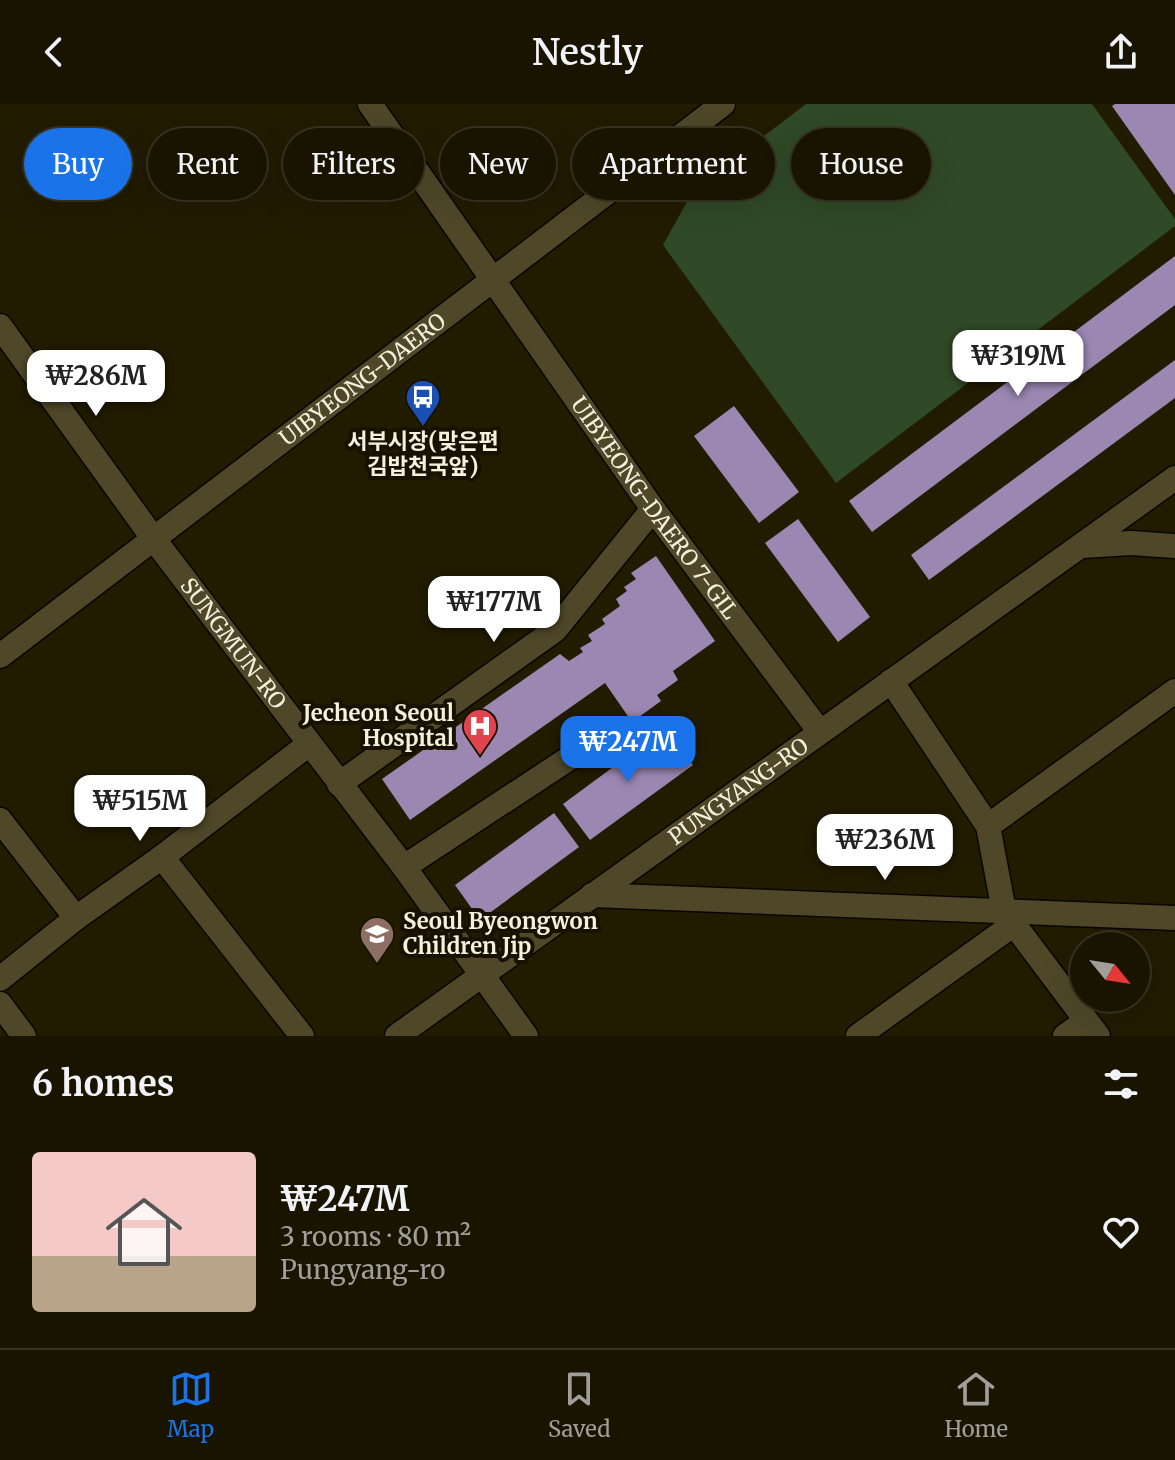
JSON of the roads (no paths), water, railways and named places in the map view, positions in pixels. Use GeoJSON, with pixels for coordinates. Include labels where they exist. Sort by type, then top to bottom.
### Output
{"type":"FeatureCollection","features":[{"type":"Feature","properties":{"kind":"street","name":"UIBYEONG-DAERO 7-GIL"},"geometry":{"type":"LineString","coordinates":[[370,104],[653,509],[820,732]]}},
{"type":"Feature","properties":{"kind":"street","name":"UIBYEONG-DAERO"},"geometry":{"type":"LineString","coordinates":[[0,656],[723,104]]}},
{"type":"Feature","properties":{"kind":"street","name":"SUNGMUN-RO"},"geometry":{"type":"LineString","coordinates":[[0,326],[153,538],[404,867],[526,1036]]}},
{"type":"Feature","properties":{"kind":"street","name":"PUNGYANG-RO"},"geometry":{"type":"LineString","coordinates":[[397,1036],[1175,478]]}},
{"type":"Feature","properties":{"kind":"street"},"geometry":{"type":"LineString","coordinates":[[339,784],[555,630],[653,509]]}},
{"type":"Feature","properties":{"kind":"street"},"geometry":{"type":"LineString","coordinates":[[1080,546],[1131,543],[1175,546]]}},
{"type":"Feature","properties":{"kind":"street"},"geometry":{"type":"LineString","coordinates":[[891,681],[988,826],[1009,917],[1092,1028],[1065,1036]]}},
{"type":"Feature","properties":{"kind":"street"},"geometry":{"type":"LineString","coordinates":[[988,826],[1175,691]]}},
{"type":"Feature","properties":{"kind":"street"},"geometry":{"type":"LineString","coordinates":[[404,867],[606,734]]}},
{"type":"Feature","properties":{"kind":"street"},"geometry":{"type":"LineString","coordinates":[[0,979],[76,918],[162,857],[309,744]]}},
{"type":"Feature","properties":{"kind":"street"},"geometry":{"type":"LineString","coordinates":[[0,820],[76,918]]}},
{"type":"Feature","properties":{"kind":"street"},"geometry":{"type":"LineString","coordinates":[[162,857],[302,1036]]}},
{"type":"Feature","properties":{"kind":"street"},"geometry":{"type":"LineString","coordinates":[[592,895],[1009,917],[1175,918]]}},
{"type":"Feature","properties":{"kind":"street"},"geometry":{"type":"LineString","coordinates":[[858,1036],[1009,917]]}},
{"type":"Feature","properties":{"kind":"street"},"geometry":{"type":"LineString","coordinates":[[0,1004],[24,1036]]}},
{"type":"Feature","properties":{"kind":"place","name":"서부시장(맞은편 김밥천국앞)"},"geometry":{"type":"Point","coordinates":[423,428]}},
{"type":"Feature","properties":{"kind":"place","name":"Jecheon Seoul Hospital"},"geometry":{"type":"Point","coordinates":[480,757]}},
{"type":"Feature","properties":{"kind":"place","name":"Seoul Byeongwon Children Jip"},"geometry":{"type":"Point","coordinates":[377,965]}}]}
